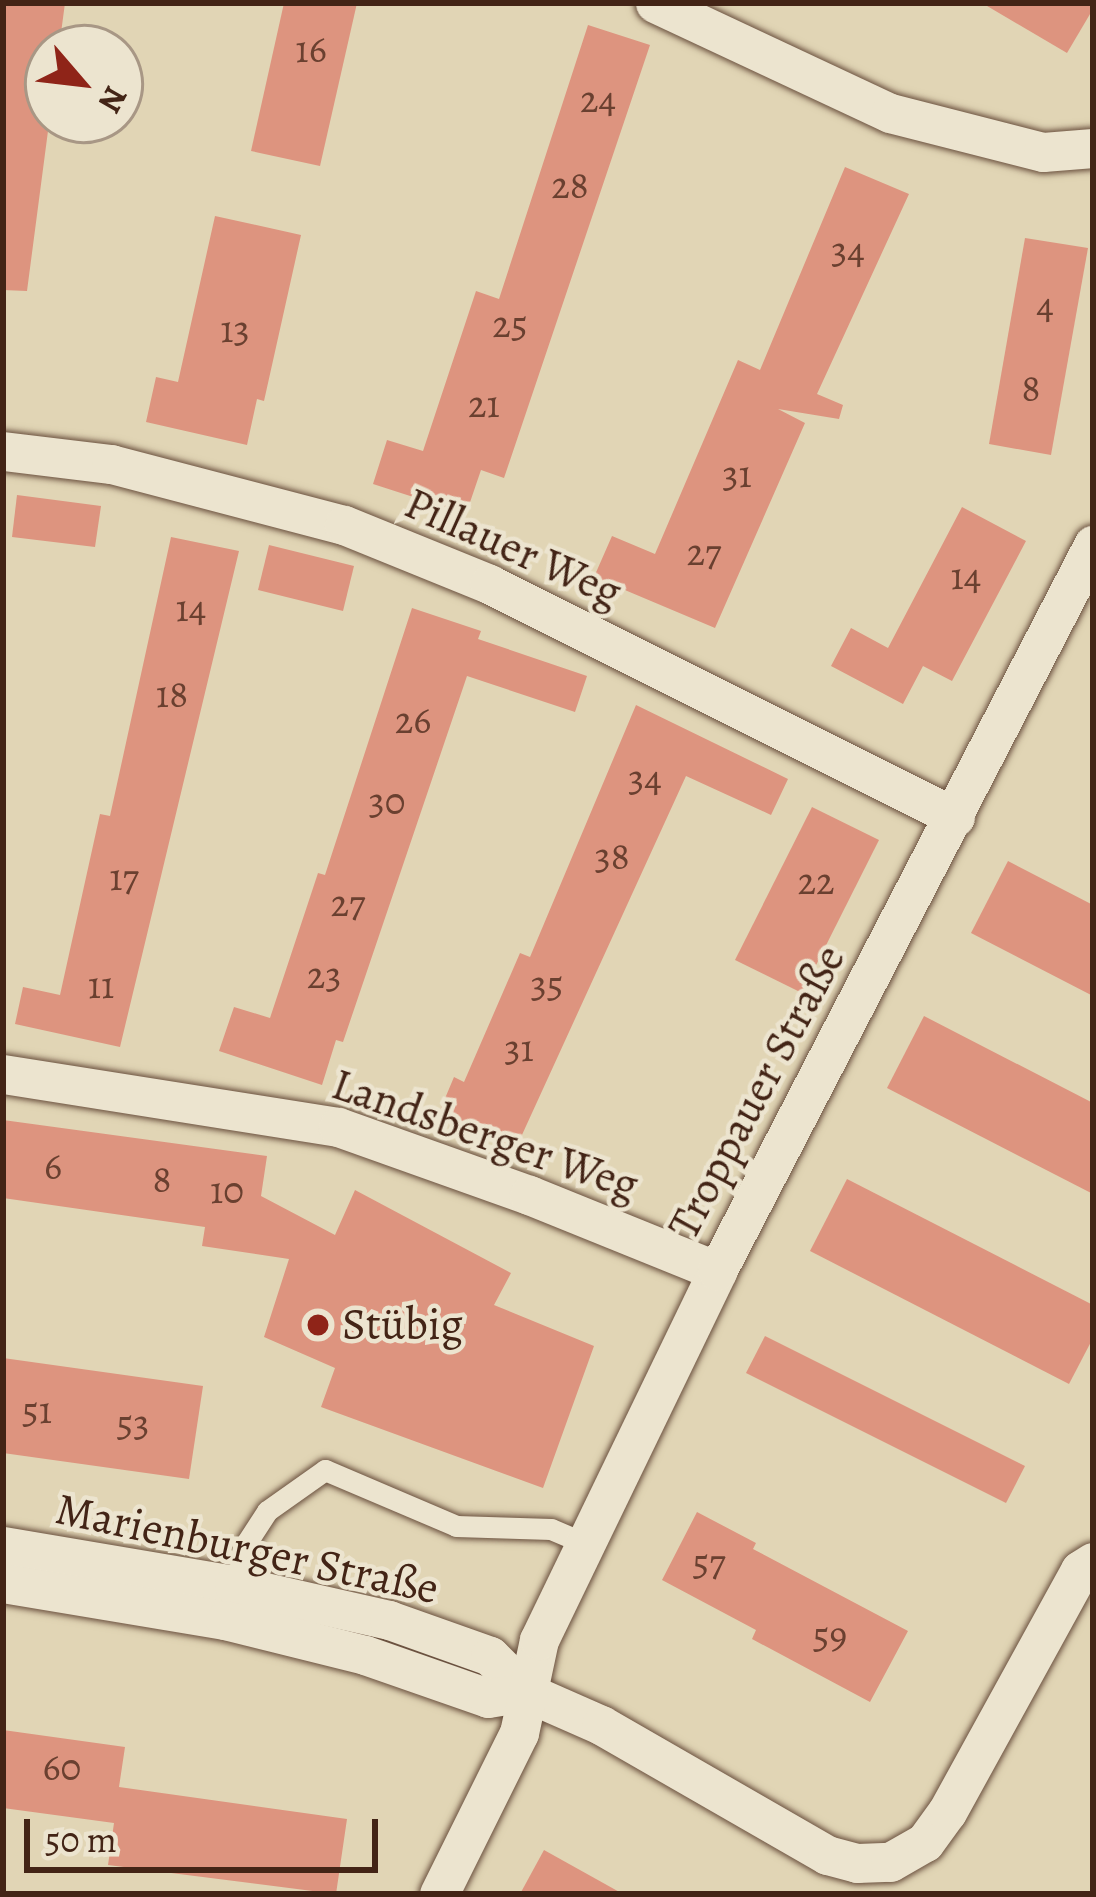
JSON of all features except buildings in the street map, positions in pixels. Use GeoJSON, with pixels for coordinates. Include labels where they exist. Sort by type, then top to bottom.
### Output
{"type":"FeatureCollection","features":[{"type":"Feature","properties":{"kind":"street"},"geometry":{"type":"LineString","coordinates":[[655,3],[890,113],[1043,152],[1093,148]]}},
{"type":"Feature","properties":{"kind":"street","name":"Pillauer Weg"},"geometry":{"type":"LineString","coordinates":[[3,451],[111,464],[344,525],[489,584],[955,817]]}},
{"type":"Feature","properties":{"kind":"street","name":"Troppauer Straße"},"geometry":{"type":"LineString","coordinates":[[439,1894],[484,1812],[519,1733],[539,1640],[718,1271],[1093,545]]}},
{"type":"Feature","properties":{"kind":"street","name":"Landsberger Weg"},"geometry":{"type":"LineString","coordinates":[[3,1074],[338,1127],[529,1195],[718,1271]]}},
{"type":"Feature","properties":{"kind":"street","name":"Marienburger Straße"},"geometry":{"type":"LineString","coordinates":[[3,1546],[230,1602]]}},
{"type":"Feature","properties":{"kind":"street","name":"Marienburger Straße"},"geometry":{"type":"LineString","coordinates":[[3,1583],[389,1620],[490,1656],[526,1692],[601,1725],[827,1856],[857,1864],[890,1862],[925,1842],[947,1811],[1080,1570],[1093,1562]]}},
{"type":"Feature","properties":{"kind":"lane"},"geometry":{"type":"LineString","coordinates":[[230,1602],[247,1542],[267,1511],[325,1470],[456,1526],[551,1529],[586,1544]]}},
{"type":"Feature","properties":{"kind":"place","name":"Stübig"},"geometry":{"type":"Point","coordinates":[318,1325]}}]}
